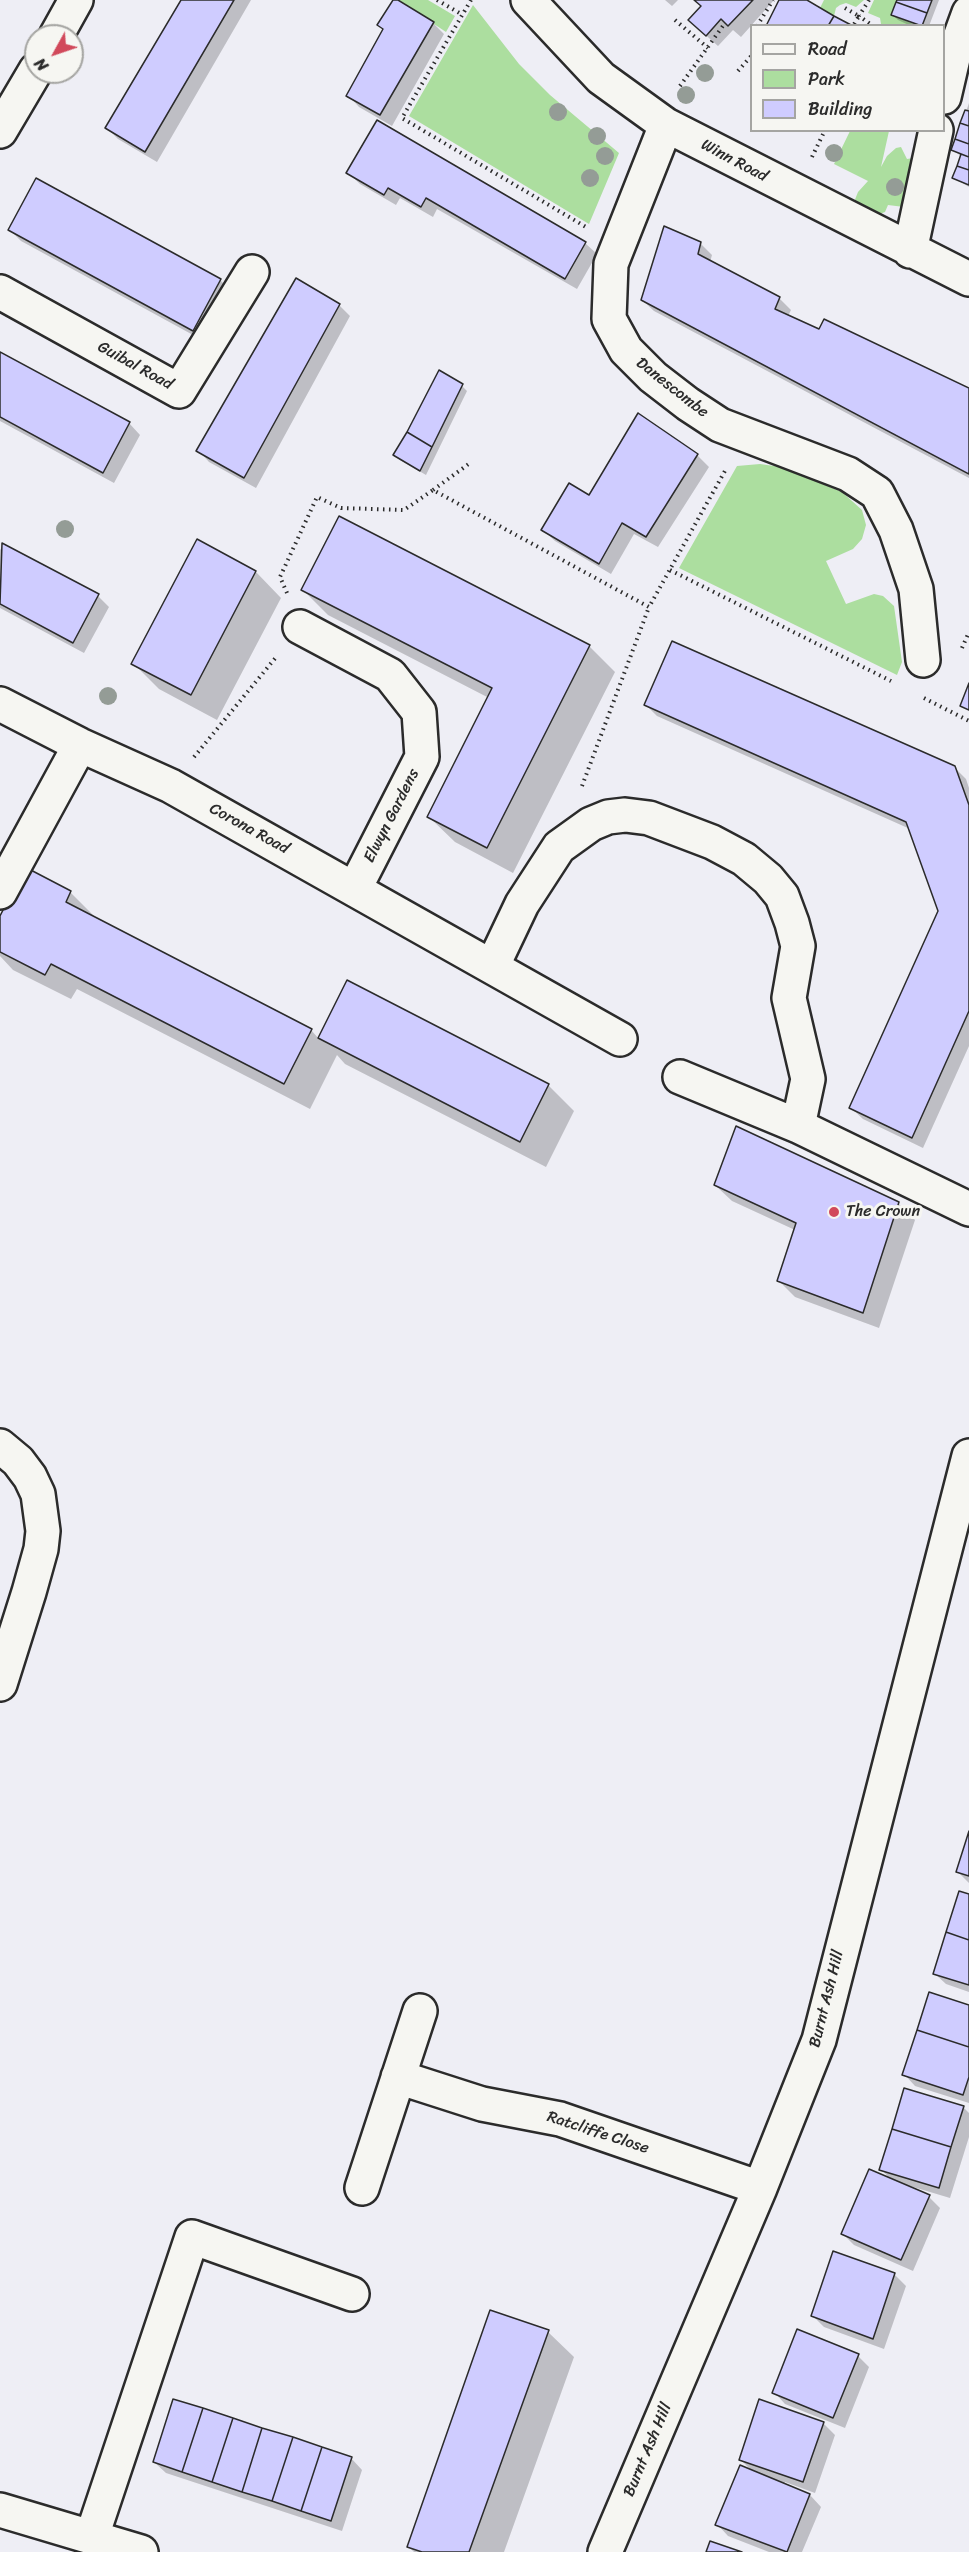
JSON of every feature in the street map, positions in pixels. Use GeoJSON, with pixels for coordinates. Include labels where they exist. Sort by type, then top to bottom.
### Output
{"type":"FeatureCollection","features":[{"type":"Feature","properties":{"kind":"street"},"geometry":{"type":"LineString","coordinates":[[63,24],[76,0]]}},
{"type":"Feature","properties":{"kind":"street","name":"Winn Road"},"geometry":{"type":"LineString","coordinates":[[528,0],[601,78],[666,125],[969,279]]}},
{"type":"Feature","properties":{"kind":"street"},"geometry":{"type":"LineString","coordinates":[[945,93],[954,54],[969,13]]}},
{"type":"Feature","properties":{"kind":"street"},"geometry":{"type":"LineString","coordinates":[[0,131],[28,84]]}},
{"type":"Feature","properties":{"kind":"street","name":"Danescombe"},"geometry":{"type":"LineString","coordinates":[[666,125],[611,264],[609,319],[626,350],[653,377],[720,425],[848,474],[877,493],[896,530],[916,589],[923,660]]}},
{"type":"Feature","properties":{"kind":"street"},"geometry":{"type":"LineString","coordinates":[[910,250],[936,132]]}},
{"type":"Feature","properties":{"kind":"street","name":"Guibal Road"},"geometry":{"type":"LineString","coordinates":[[0,292],[179,391],[252,272]]}},
{"type":"Feature","properties":{"kind":"street","name":"Elwyn Gardens"},"geometry":{"type":"LineString","coordinates":[[300,627],[390,675],[419,712],[422,757],[355,888]]}},
{"type":"Feature","properties":{"kind":"street","name":"Corona Road"},"geometry":{"type":"LineString","coordinates":[[0,704],[80,745],[171,786],[493,965],[620,1039]]}},
{"type":"Feature","properties":{"kind":"street"},"geometry":{"type":"LineString","coordinates":[[0,892],[80,745]]}},
{"type":"Feature","properties":{"kind":"street"},"geometry":{"type":"LineString","coordinates":[[493,965],[522,904],[559,848],[591,824],[608,817],[625,815],[649,818],[674,825],[728,850],[744,859],[768,879],[782,896],[798,946],[789,998],[808,1079],[798,1126]]}},
{"type":"Feature","properties":{"kind":"street"},"geometry":{"type":"LineString","coordinates":[[680,1077],[798,1126],[969,1209]]}},
{"type":"Feature","properties":{"kind":"street"},"geometry":{"type":"LineString","coordinates":[[0,1446],[18,1461],[30,1477],[38,1494],[43,1531],[42,1549],[0,1684]]}},
{"type":"Feature","properties":{"kind":"street","name":"Burnt Ash Hill"},"geometry":{"type":"LineString","coordinates":[[604,2552],[760,2188],[819,2040],[832,1980],[969,1456]]}},
{"type":"Feature","properties":{"kind":"street"},"geometry":{"type":"LineString","coordinates":[[362,2188],[420,2011]]}},
{"type":"Feature","properties":{"kind":"street","name":"Ratcliffe Close"},"geometry":{"type":"LineString","coordinates":[[398,2077],[482,2104],[560,2119],[760,2188]]}},
{"type":"Feature","properties":{"kind":"street"},"geometry":{"type":"LineString","coordinates":[[92,2536],[192,2237],[352,2294]]}},
{"type":"Feature","properties":{"kind":"street"},"geometry":{"type":"LineString","coordinates":[[0,2510],[141,2552]]}},
{"type":"Feature","properties":{"kind":"path"},"geometry":{"type":"LineString","coordinates":[[437,0],[461,14]]}},
{"type":"Feature","properties":{"kind":"path"},"geometry":{"type":"LineString","coordinates":[[471,0],[402,118],[594,232]]}},
{"type":"Feature","properties":{"kind":"path"},"geometry":{"type":"LineString","coordinates":[[759,24],[772,0]]}},
{"type":"Feature","properties":{"kind":"path"},"geometry":{"type":"LineString","coordinates":[[854,24],[869,0]]}},
{"type":"Feature","properties":{"kind":"path"},"geometry":{"type":"LineString","coordinates":[[845,8],[870,24]]}},
{"type":"Feature","properties":{"kind":"path"},"geometry":{"type":"LineString","coordinates":[[675,20],[708,48]]}},
{"type":"Feature","properties":{"kind":"path"},"geometry":{"type":"LineString","coordinates":[[680,86],[725,23]]}},
{"type":"Feature","properties":{"kind":"path"},"geometry":{"type":"LineString","coordinates":[[738,71],[750,57]]}},
{"type":"Feature","properties":{"kind":"path"},"geometry":{"type":"LineString","coordinates":[[810,161],[824,132]]}},
{"type":"Feature","properties":{"kind":"path"},"geometry":{"type":"LineString","coordinates":[[580,793],[650,607],[745,435]]}},
{"type":"Feature","properties":{"kind":"path"},"geometry":{"type":"LineString","coordinates":[[171,786],[300,627],[280,577],[317,497],[341,508],[404,510],[470,463]]}},
{"type":"Feature","properties":{"kind":"path"},"geometry":{"type":"LineString","coordinates":[[433,490],[650,607]]}},
{"type":"Feature","properties":{"kind":"path"},"geometry":{"type":"LineString","coordinates":[[670,570],[894,683]]}},
{"type":"Feature","properties":{"kind":"path"},"geometry":{"type":"LineString","coordinates":[[916,694],[969,721]]}},
{"type":"Feature","properties":{"kind":"green space"},"geometry":{"type":"Polygon","coordinates":[[[398,0],[428,0],[455,16],[446,32],[398,0]]]}},
{"type":"Feature","properties":{"kind":"green space"},"geometry":{"type":"Polygon","coordinates":[[[824,0],[864,0],[856,7],[846,3],[840,5],[836,8],[834,16],[820,8],[824,0]]]}},
{"type":"Feature","properties":{"kind":"green space"},"geometry":{"type":"Polygon","coordinates":[[[874,0],[897,0],[891,15],[914,24],[881,24],[880,18],[868,13],[874,0]]]}},
{"type":"Feature","properties":{"kind":"green space"},"geometry":{"type":"Polygon","coordinates":[[[473,5],[519,64],[550,95],[619,153],[589,224],[409,116],[473,5]]]}},
{"type":"Feature","properties":{"kind":"green space"},"geometry":{"type":"Polygon","coordinates":[[[850,132],[889,132],[881,167],[887,156],[896,148],[901,147],[907,159],[913,158],[920,162],[904,207],[888,205],[885,212],[877,215],[859,207],[854,202],[858,192],[868,181],[834,164],[850,132]]]}},
{"type":"Feature","properties":{"kind":"green space"},"geometry":{"type":"Polygon","coordinates":[[[760,464],[781,467],[842,492],[862,510],[866,525],[862,539],[853,549],[826,561],[846,604],[874,594],[883,596],[894,606],[902,662],[897,675],[679,568],[737,466],[760,464]]]}},
{"type":"Feature","properties":{"kind":"building"},"geometry":{"type":"Polygon","coordinates":[[[181,0],[234,0],[145,152],[105,128],[181,0]]]}},
{"type":"Feature","properties":{"kind":"building"},"geometry":{"type":"Polygon","coordinates":[[[393,0],[398,0],[434,22],[380,115],[346,96],[383,29],[377,25],[393,0]]]}},
{"type":"Feature","properties":{"kind":"building"},"geometry":{"type":"Polygon","coordinates":[[[694,0],[753,0],[728,26],[721,19],[706,36],[688,20],[701,6],[694,0]]]}},
{"type":"Feature","properties":{"kind":"building"},"geometry":{"type":"Polygon","coordinates":[[[779,0],[807,0],[834,16],[829,24],[767,24],[779,0]]]}},
{"type":"Feature","properties":{"kind":"building"},"geometry":{"type":"Polygon","coordinates":[[[897,0],[932,0],[927,13],[896,2],[897,0]]]}},
{"type":"Feature","properties":{"kind":"building"},"geometry":{"type":"Polygon","coordinates":[[[896,2],[927,13],[923,24],[891,15],[896,2]]]}},
{"type":"Feature","properties":{"kind":"building"},"geometry":{"type":"Polygon","coordinates":[[[834,16],[849,24],[829,24],[834,16]]]}},
{"type":"Feature","properties":{"kind":"building"},"geometry":{"type":"Polygon","coordinates":[[[965,110],[969,111],[969,126],[960,123],[965,110]]]}},
{"type":"Feature","properties":{"kind":"building"},"geometry":{"type":"Polygon","coordinates":[[[377,120],[586,242],[565,279],[426,198],[421,207],[388,188],[384,195],[346,173],[377,120]]]}},
{"type":"Feature","properties":{"kind":"building"},"geometry":{"type":"Polygon","coordinates":[[[960,123],[969,126],[969,144],[955,139],[960,123]]]}},
{"type":"Feature","properties":{"kind":"building"},"geometry":{"type":"Polygon","coordinates":[[[955,139],[969,144],[969,157],[951,150],[955,139]]]}},
{"type":"Feature","properties":{"kind":"building"},"geometry":{"type":"Polygon","coordinates":[[[961,154],[969,157],[969,170],[957,166],[961,154]]]}},
{"type":"Feature","properties":{"kind":"building"},"geometry":{"type":"Polygon","coordinates":[[[957,166],[969,170],[969,185],[952,178],[957,166]]]}},
{"type":"Feature","properties":{"kind":"building"},"geometry":{"type":"Polygon","coordinates":[[[36,178],[221,279],[193,331],[8,230],[36,178]]]}},
{"type":"Feature","properties":{"kind":"building"},"geometry":{"type":"Polygon","coordinates":[[[664,226],[701,242],[698,254],[780,297],[775,309],[819,329],[824,319],[969,388],[969,474],[641,300],[664,226]]]}},
{"type":"Feature","properties":{"kind":"building"},"geometry":{"type":"Polygon","coordinates":[[[296,278],[340,304],[244,478],[196,451],[296,278]]]}},
{"type":"Feature","properties":{"kind":"building"},"geometry":{"type":"Polygon","coordinates":[[[0,352],[130,422],[103,473],[0,417],[0,352]]]}},
{"type":"Feature","properties":{"kind":"building"},"geometry":{"type":"Polygon","coordinates":[[[439,370],[463,384],[432,447],[407,432],[439,370]]]}},
{"type":"Feature","properties":{"kind":"building"},"geometry":{"type":"Polygon","coordinates":[[[638,413],[698,454],[646,537],[622,523],[599,564],[541,530],[569,483],[589,495],[638,413]]]}},
{"type":"Feature","properties":{"kind":"building"},"geometry":{"type":"Polygon","coordinates":[[[407,432],[432,447],[420,471],[393,455],[407,432]]]}},
{"type":"Feature","properties":{"kind":"building"},"geometry":{"type":"Polygon","coordinates":[[[339,516],[590,645],[487,848],[427,817],[492,688],[301,590],[339,516]]]}},
{"type":"Feature","properties":{"kind":"building"},"geometry":{"type":"Polygon","coordinates":[[[197,539],[256,571],[191,695],[131,664],[197,539]]]}},
{"type":"Feature","properties":{"kind":"building"},"geometry":{"type":"Polygon","coordinates":[[[2,543],[99,594],[73,643],[0,604],[2,543]]]}},
{"type":"Feature","properties":{"kind":"building"},"geometry":{"type":"Polygon","coordinates":[[[672,641],[955,766],[969,805],[969,1011],[912,1138],[849,1108],[938,911],[906,822],[644,705],[672,641]]]}},
{"type":"Feature","properties":{"kind":"building"},"geometry":{"type":"Polygon","coordinates":[[[969,683],[969,710],[960,706],[969,683]]]}},
{"type":"Feature","properties":{"kind":"building"},"geometry":{"type":"Polygon","coordinates":[[[25,867],[71,891],[66,902],[312,1029],[284,1084],[51,964],[45,975],[0,952],[0,916],[25,867]]]}},
{"type":"Feature","properties":{"kind":"building"},"geometry":{"type":"Polygon","coordinates":[[[347,980],[549,1084],[520,1142],[318,1038],[347,980]]]}},
{"type":"Feature","properties":{"kind":"building","name":"The Crown"},"geometry":{"type":"Polygon","coordinates":[[[736,1126],[899,1202],[863,1313],[777,1281],[796,1223],[714,1185],[736,1126]]]}},
{"type":"Feature","properties":{"kind":"building"},"geometry":{"type":"Polygon","coordinates":[[[969,1831],[969,1876],[956,1872],[969,1831]]]}},
{"type":"Feature","properties":{"kind":"building"},"geometry":{"type":"Polygon","coordinates":[[[959,1891],[969,1894],[969,1940],[946,1932],[959,1891]]]}},
{"type":"Feature","properties":{"kind":"building"},"geometry":{"type":"Polygon","coordinates":[[[946,1932],[969,1940],[969,1985],[933,1974],[946,1932]]]}},
{"type":"Feature","properties":{"kind":"building"},"geometry":{"type":"Polygon","coordinates":[[[929,1992],[969,2005],[969,2047],[917,2030],[929,1992]]]}},
{"type":"Feature","properties":{"kind":"building"},"geometry":{"type":"Polygon","coordinates":[[[917,2030],[969,2047],[969,2077],[963,2095],[902,2075],[917,2030]]]}},
{"type":"Feature","properties":{"kind":"building"},"geometry":{"type":"Polygon","coordinates":[[[904,2088],[964,2106],[951,2147],[892,2129],[904,2088]]]}},
{"type":"Feature","properties":{"kind":"building"},"geometry":{"type":"Polygon","coordinates":[[[892,2129],[951,2147],[939,2188],[879,2170],[892,2129]]]}},
{"type":"Feature","properties":{"kind":"building"},"geometry":{"type":"Polygon","coordinates":[[[869,2169],[930,2195],[901,2260],[841,2234],[869,2169]]]}},
{"type":"Feature","properties":{"kind":"building"},"geometry":{"type":"Polygon","coordinates":[[[833,2251],[895,2273],[873,2339],[811,2316],[833,2251]]]}},
{"type":"Feature","properties":{"kind":"building"},"geometry":{"type":"Polygon","coordinates":[[[490,2310],[549,2330],[469,2552],[422,2552],[407,2547],[490,2310]]]}},
{"type":"Feature","properties":{"kind":"building"},"geometry":{"type":"Polygon","coordinates":[[[797,2329],[859,2354],[833,2418],[772,2393],[797,2329]]]}},
{"type":"Feature","properties":{"kind":"building"},"geometry":{"type":"Polygon","coordinates":[[[173,2399],[203,2408],[182,2472],[153,2462],[173,2399]]]}},
{"type":"Feature","properties":{"kind":"building"},"geometry":{"type":"Polygon","coordinates":[[[759,2399],[824,2422],[803,2482],[739,2460],[759,2399]]]}},
{"type":"Feature","properties":{"kind":"building"},"geometry":{"type":"Polygon","coordinates":[[[203,2408],[233,2418],[212,2482],[182,2472],[203,2408]]]}},
{"type":"Feature","properties":{"kind":"building"},"geometry":{"type":"Polygon","coordinates":[[[233,2418],[262,2428],[242,2492],[212,2482],[233,2418]]]}},
{"type":"Feature","properties":{"kind":"building"},"geometry":{"type":"Polygon","coordinates":[[[262,2428],[293,2437],[272,2501],[242,2492],[262,2428]]]}},
{"type":"Feature","properties":{"kind":"building"},"geometry":{"type":"Polygon","coordinates":[[[293,2437],[322,2447],[301,2511],[272,2501],[293,2437]]]}},
{"type":"Feature","properties":{"kind":"building"},"geometry":{"type":"Polygon","coordinates":[[[322,2447],[352,2457],[331,2521],[301,2511],[322,2447]]]}},
{"type":"Feature","properties":{"kind":"building"},"geometry":{"type":"Polygon","coordinates":[[[740,2465],[810,2494],[787,2552],[715,2525],[740,2465]]]}},
{"type":"Feature","properties":{"kind":"building"},"geometry":{"type":"Polygon","coordinates":[[[710,2541],[742,2552],[706,2552],[710,2541]]]}},
{"type":"Feature","properties":{"kind":"place","name":"The Crown"},"geometry":{"type":"Point","coordinates":[834,1212]}}]}
